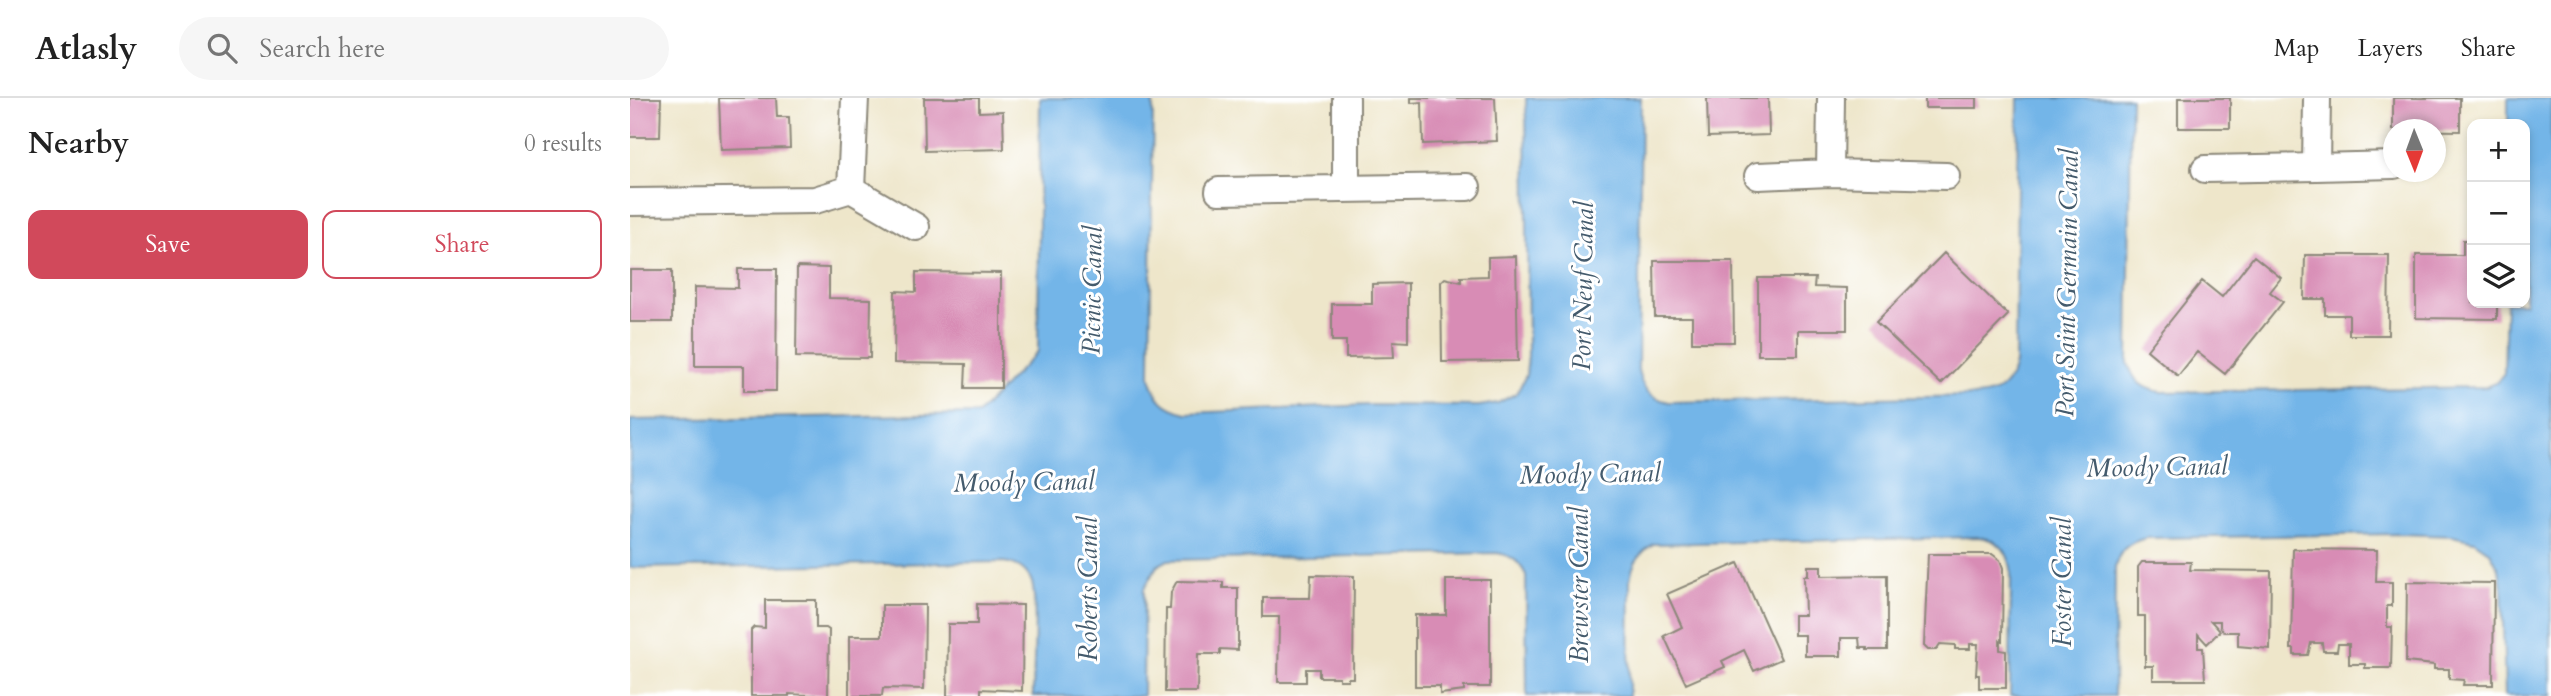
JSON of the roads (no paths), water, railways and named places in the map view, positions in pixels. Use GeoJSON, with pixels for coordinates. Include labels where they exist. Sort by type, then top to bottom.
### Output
{"type":"FeatureCollection","features":[{"type":"Feature","properties":{"kind":"street"},"geometry":{"type":"LineString","coordinates":[[851,188],[855,98]]}},
{"type":"Feature","properties":{"kind":"street"},"geometry":{"type":"LineString","coordinates":[[1346,98],[1346,189]]}},
{"type":"Feature","properties":{"kind":"street"},"geometry":{"type":"LineString","coordinates":[[1830,173],[1831,98]]}},
{"type":"Feature","properties":{"kind":"street"},"geometry":{"type":"LineString","coordinates":[[2316,167],[2318,98]]}},
{"type":"Feature","properties":{"kind":"street"},"geometry":{"type":"LineString","coordinates":[[2205,169],[2383,165]]}},
{"type":"Feature","properties":{"kind":"street"},"geometry":{"type":"LineString","coordinates":[[1758,176],[1830,173],[1946,176]]}},
{"type":"Feature","properties":{"kind":"street"},"geometry":{"type":"LineString","coordinates":[[1219,191],[1467,187]]}},
{"type":"Feature","properties":{"kind":"street"},"geometry":{"type":"LineString","coordinates":[[630,202],[815,200],[851,188],[916,227]]}},
{"type":"Feature","properties":{"kind":"water"},"geometry":{"type":"Polygon","coordinates":[[[1040,98],[1153,98],[1150,377],[1162,401],[1187,413],[1369,405],[1479,406],[1498,403],[1517,393],[1526,375],[1528,355],[1526,98],[1641,98],[1638,370],[1648,392],[1669,402],[1977,396],[1992,393],[2007,383],[2015,363],[2018,98],[2131,98],[2128,363],[2136,380],[2144,387],[2162,392],[2486,387],[2496,383],[2504,373],[2506,308],[2530,308],[2530,119],[2508,119],[2508,98],[2551,98],[2551,696],[2505,696],[2502,588],[2499,569],[2490,552],[2474,541],[2452,536],[2400,534],[2147,538],[2135,542],[2122,551],[2115,568],[2114,696],[2010,696],[2011,568],[2001,546],[1992,540],[1979,537],[1653,544],[1637,559],[1630,579],[1629,696],[1527,696],[1526,575],[1514,560],[1497,553],[1168,560],[1157,566],[1144,589],[1143,696],[1033,696],[1033,588],[1026,572],[1004,562],[630,568],[630,420],[978,414],[1038,351],[1040,98]]]}},
{"type":"Feature","properties":{"kind":"water label","name":"Port Saint Germain Canal"},"geometry":{"type":"Point","coordinates":[2067,283]}},
{"type":"Feature","properties":{"kind":"water label","name":"Port Neuf Canal"},"geometry":{"type":"Point","coordinates":[1583,286]}},
{"type":"Feature","properties":{"kind":"water label","name":"Picnic Canal"},"geometry":{"type":"Point","coordinates":[1092,290]}},
{"type":"Feature","properties":{"kind":"water label","name":"Moody Canal"},"geometry":{"type":"Point","coordinates":[2157,467]}},
{"type":"Feature","properties":{"kind":"water label","name":"Moody Canal"},"geometry":{"type":"Point","coordinates":[1590,474]}},
{"type":"Feature","properties":{"kind":"water label","name":"Moody Canal"},"geometry":{"type":"Point","coordinates":[1024,482]}},
{"type":"Feature","properties":{"kind":"water label","name":"Foster Canal"},"geometry":{"type":"Point","coordinates":[2062,582]}},
{"type":"Feature","properties":{"kind":"water label","name":"Brewster Canal"},"geometry":{"type":"Point","coordinates":[1579,585]}},
{"type":"Feature","properties":{"kind":"water label","name":"Roberts Canal"},"geometry":{"type":"Point","coordinates":[1088,589]}}]}
